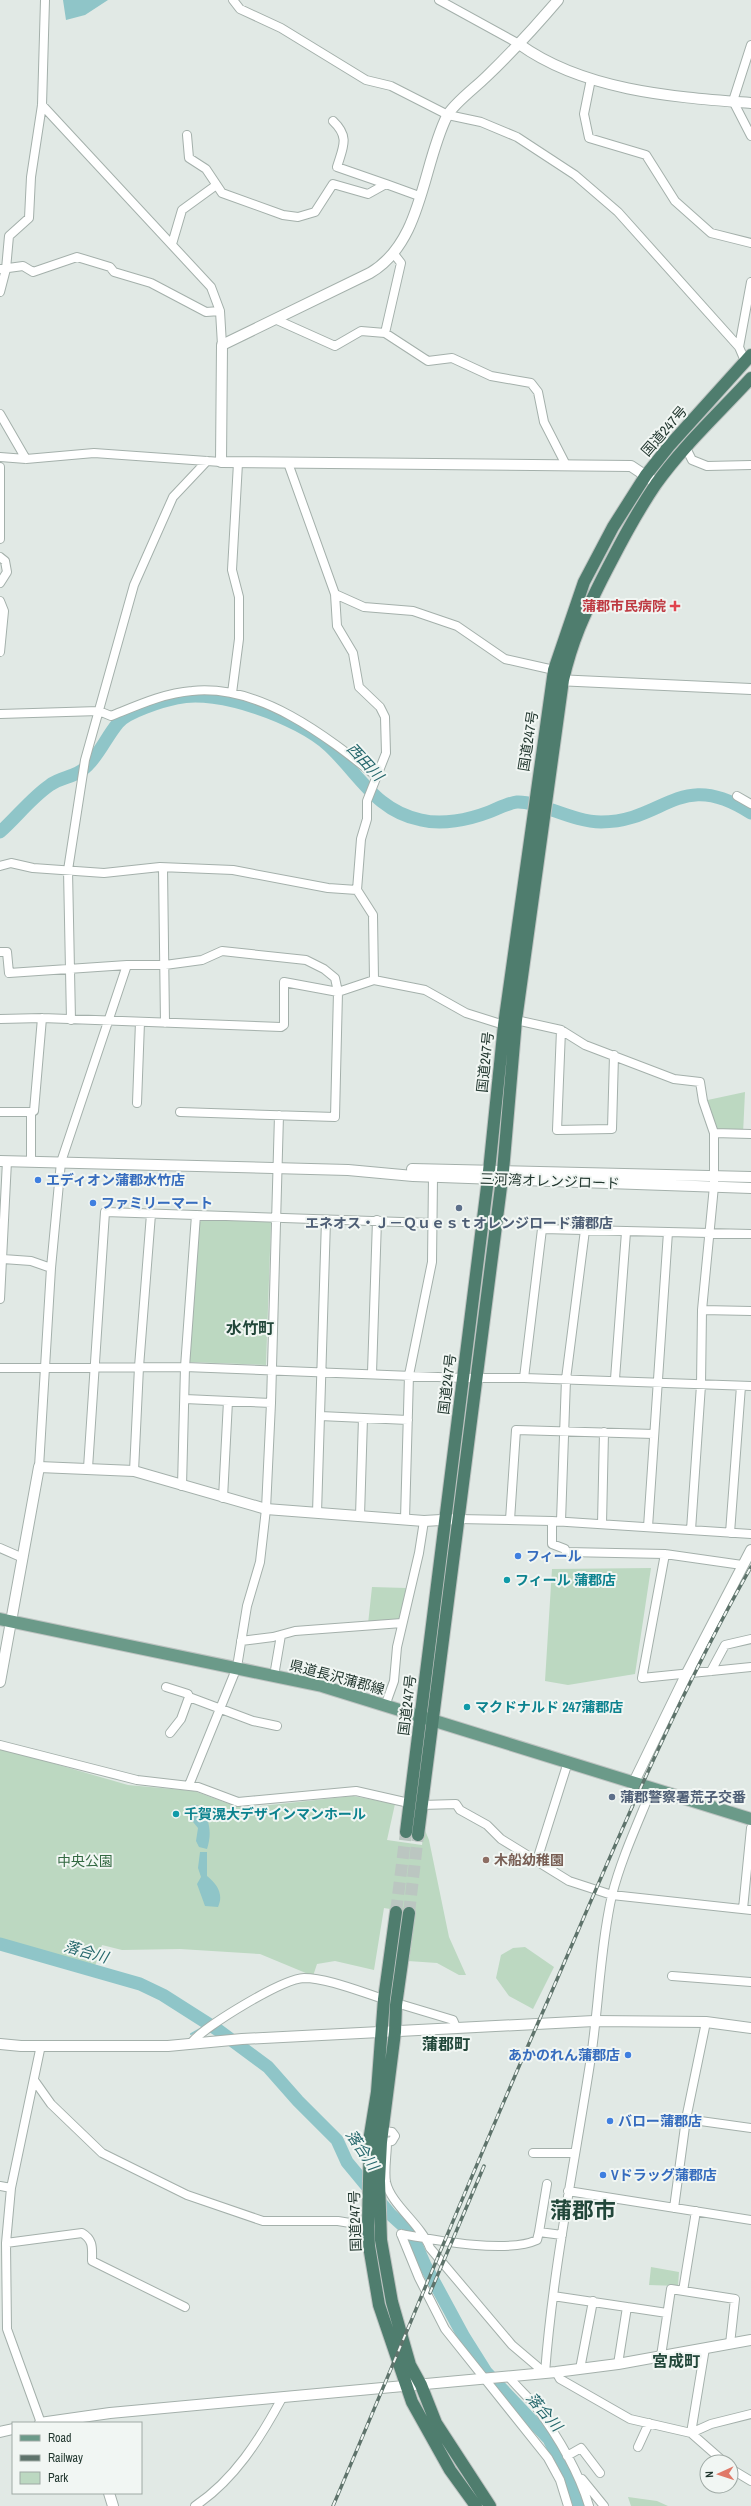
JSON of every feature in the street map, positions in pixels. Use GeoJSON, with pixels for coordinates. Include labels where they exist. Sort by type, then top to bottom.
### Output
{"type":"FeatureCollection","features":[{"type":"Feature","properties":{"kind":"highway","name":"国道247号"},"geometry":{"type":"LineString","coordinates":[[418,1835],[434,1721],[502,1176],[516,1020],[539,814],[535,792],[556,677],[584,582],[613,527],[646,475],[748,358]]}},
{"type":"Feature","properties":{"kind":"highway","name":"国道247号"},"geometry":{"type":"LineString","coordinates":[[406,1832],[488,1175],[504,1025],[539,814],[547,799],[556,677],[582,616],[624,534],[657,484],[686,448],[751,378]]}},
{"type":"Feature","properties":{"kind":"highway","name":"国道247号"},"geometry":{"type":"LineString","coordinates":[[396,1912],[384,1999],[377,2092],[370,2135],[368,2171],[368,2226],[379,2305],[406,2387],[430,2436],[450,2470],[476,2506]]}},
{"type":"Feature","properties":{"kind":"highway","name":"国道247号"},"geometry":{"type":"LineString","coordinates":[[409,1914],[396,2005],[395,2032],[385,2094],[384,2131],[381,2142],[379,2181],[381,2240],[392,2302],[410,2364],[421,2385],[436,2423],[490,2506]]}},
{"type":"Feature","properties":{"kind":"main road","name":"県道長沢蒲郡線"},"geometry":{"type":"LineString","coordinates":[[0,1619],[237,1667],[322,1686],[751,1819]]}},
{"type":"Feature","properties":{"kind":"street"},"geometry":{"type":"LineString","coordinates":[[0,292],[9,236],[29,218],[31,177],[42,105],[45,0]]}},
{"type":"Feature","properties":{"kind":"street"},"geometry":{"type":"LineString","coordinates":[[233,0],[240,9],[281,28],[366,80],[391,86],[448,115],[481,122],[517,136],[575,175],[618,212],[748,358]]}},
{"type":"Feature","properties":{"kind":"street"},"geometry":{"type":"LineString","coordinates":[[440,0],[520,44],[540,59],[591,79],[645,91],[751,103]]}},
{"type":"Feature","properties":{"kind":"street"},"geometry":{"type":"LineString","coordinates":[[222,345],[277,320],[370,272],[384,264],[394,254],[406,236],[448,115],[520,44],[558,0]]}},
{"type":"Feature","properties":{"kind":"street"},"geometry":{"type":"LineString","coordinates":[[751,45],[733,101],[751,136]]}},
{"type":"Feature","properties":{"kind":"street"},"geometry":{"type":"LineString","coordinates":[[591,79],[584,114],[589,138],[646,155],[675,201],[711,233],[751,243]]}},
{"type":"Feature","properties":{"kind":"street"},"geometry":{"type":"LineString","coordinates":[[42,105],[172,244],[211,288],[220,311],[222,345],[221,462]]}},
{"type":"Feature","properties":{"kind":"street"},"geometry":{"type":"LineString","coordinates":[[333,121],[342,130],[344,143],[337,167],[419,196]]}},
{"type":"Feature","properties":{"kind":"street"},"geometry":{"type":"LineString","coordinates":[[187,135],[189,158],[206,169],[215,186],[222,193],[283,215],[298,217],[315,212],[333,184],[368,194],[386,184]]}},
{"type":"Feature","properties":{"kind":"street"},"geometry":{"type":"LineString","coordinates":[[172,244],[182,210],[215,186]]}},
{"type":"Feature","properties":{"kind":"street"},"geometry":{"type":"LineString","coordinates":[[385,333],[401,264],[394,254]]}},
{"type":"Feature","properties":{"kind":"street"},"geometry":{"type":"LineString","coordinates":[[3,269],[23,266],[33,272],[77,257],[110,267],[114,272],[151,283],[206,312],[220,311]]}},
{"type":"Feature","properties":{"kind":"street"},"geometry":{"type":"LineString","coordinates":[[739,347],[751,282]]}},
{"type":"Feature","properties":{"kind":"street"},"geometry":{"type":"LineString","coordinates":[[277,320],[335,346],[361,330],[385,333],[428,360],[452,358],[490,376],[531,383],[538,392],[544,422],[565,464]]}},
{"type":"Feature","properties":{"kind":"street"},"geometry":{"type":"LineString","coordinates":[[0,414],[26,459]]}},
{"type":"Feature","properties":{"kind":"street"},"geometry":{"type":"LineString","coordinates":[[686,448],[692,460],[707,466],[751,465]]}},
{"type":"Feature","properties":{"kind":"street"},"geometry":{"type":"LineString","coordinates":[[0,457],[26,459],[94,453],[238,463],[565,464],[631,466],[657,484]]}},
{"type":"Feature","properties":{"kind":"street"},"geometry":{"type":"LineString","coordinates":[[71,1020],[68,870],[84,762],[134,585],[172,497],[207,461]]}},
{"type":"Feature","properties":{"kind":"street"},"geometry":{"type":"LineString","coordinates":[[232,693],[239,639],[239,596],[232,570],[238,463]]}},
{"type":"Feature","properties":{"kind":"street"},"geometry":{"type":"LineString","coordinates":[[288,463],[335,594],[336,626],[353,653],[359,687],[383,711],[386,753],[371,786],[368,798],[366,824],[361,839],[357,890],[373,915],[374,980]]}},
{"type":"Feature","properties":{"kind":"street"},"geometry":{"type":"LineString","coordinates":[[0,466],[0,539]]}},
{"type":"Feature","properties":{"kind":"street"},"geometry":{"type":"LineString","coordinates":[[0,557],[4,561],[7,572],[0,583]]}},
{"type":"Feature","properties":{"kind":"street"},"geometry":{"type":"LineString","coordinates":[[335,594],[364,607],[413,611],[457,626],[505,659],[556,677],[751,689]]}},
{"type":"Feature","properties":{"kind":"street"},"geometry":{"type":"LineString","coordinates":[[0,601],[4,611],[0,652]]}},
{"type":"Feature","properties":{"kind":"street"},"geometry":{"type":"LineString","coordinates":[[0,714],[99,711],[111,716],[126,708],[193,690],[232,693],[283,711],[328,738],[376,776]]}},
{"type":"Feature","properties":{"kind":"street"},"geometry":{"type":"LineString","coordinates":[[737,796],[751,804]]}},
{"type":"Feature","properties":{"kind":"street"},"geometry":{"type":"LineString","coordinates":[[0,866],[11,863],[33,868],[104,873],[163,868],[233,870],[328,888],[357,890]]}},
{"type":"Feature","properties":{"kind":"street"},"geometry":{"type":"LineString","coordinates":[[163,868],[165,1023]]}},
{"type":"Feature","properties":{"kind":"street"},"geometry":{"type":"LineString","coordinates":[[0,952],[7,952],[8,973],[127,965],[165,965],[202,960],[222,951],[306,960],[324,969],[335,978],[338,992],[335,1117],[180,1112]]}},
{"type":"Feature","properties":{"kind":"street"},"geometry":{"type":"LineString","coordinates":[[0,1682],[39,1467],[51,1268],[61,1162],[127,965]]}},
{"type":"Feature","properties":{"kind":"street"},"geometry":{"type":"LineString","coordinates":[[0,1019],[42,1018],[108,1022],[281,1027],[284,1025],[284,982],[338,992],[374,980],[425,990],[466,1013],[504,1025]]}},
{"type":"Feature","properties":{"kind":"street"},"geometry":{"type":"LineString","coordinates":[[31,1161],[31,1112],[34,1111],[42,1018]]}},
{"type":"Feature","properties":{"kind":"street"},"geometry":{"type":"LineString","coordinates":[[516,1020],[561,1030],[585,1045],[674,1079],[700,1082],[703,1101],[714,1133],[714,1186],[702,1310],[701,1385],[691,1530]]}},
{"type":"Feature","properties":{"kind":"street"},"geometry":{"type":"LineString","coordinates":[[136,1103],[140,1022]]}},
{"type":"Feature","properties":{"kind":"street"},"geometry":{"type":"LineString","coordinates":[[561,1030],[557,1130],[612,1129],[614,1055]]}},
{"type":"Feature","properties":{"kind":"street"},"geometry":{"type":"LineString","coordinates":[[0,1112],[31,1112]]}},
{"type":"Feature","properties":{"kind":"street"},"geometry":{"type":"LineString","coordinates":[[189,1785],[237,1667],[247,1606],[260,1562],[266,1510],[271,1403],[276,1217],[279,1168],[279,1115]]}},
{"type":"Feature","properties":{"kind":"street"},"geometry":{"type":"LineString","coordinates":[[714,1133],[751,1134]]}},
{"type":"Feature","properties":{"kind":"street"},"geometry":{"type":"LineString","coordinates":[[0,1298],[3,1161]]}},
{"type":"Feature","properties":{"kind":"street","name":"三河湾オレンジロード"},"geometry":{"type":"LineString","coordinates":[[3,1161],[348,1170],[433,1177],[488,1175]]}},
{"type":"Feature","properties":{"kind":"street","name":"三河湾オレンジロード"},"geometry":{"type":"LineString","coordinates":[[348,1170],[353,1168],[751,1188]]}},
{"type":"Feature","properties":{"kind":"street","name":"三河湾オレンジロード"},"geometry":{"type":"LineString","coordinates":[[502,1176],[713,1175],[751,1177]]}},
{"type":"Feature","properties":{"kind":"street"},"geometry":{"type":"LineString","coordinates":[[405,1519],[409,1375],[432,1262],[431,1223],[433,1177]]}},
{"type":"Feature","properties":{"kind":"street"},"geometry":{"type":"LineString","coordinates":[[88,1468],[105,1212],[431,1223]]}},
{"type":"Feature","properties":{"kind":"street"},"geometry":{"type":"LineString","coordinates":[[134,1471],[139,1367],[150,1214]]}},
{"type":"Feature","properties":{"kind":"street"},"geometry":{"type":"LineString","coordinates":[[182,1486],[185,1367],[196,1215]]}},
{"type":"Feature","properties":{"kind":"street"},"geometry":{"type":"LineString","coordinates":[[317,1513],[326,1220]]}},
{"type":"Feature","properties":{"kind":"street"},"geometry":{"type":"LineString","coordinates":[[372,1373],[377,1220]]}},
{"type":"Feature","properties":{"kind":"street"},"geometry":{"type":"LineString","coordinates":[[524,1378],[542,1228],[626,1232],[710,1232],[751,1234]]}},
{"type":"Feature","properties":{"kind":"street"},"geometry":{"type":"LineString","coordinates":[[561,1521],[566,1379],[586,1230]]}},
{"type":"Feature","properties":{"kind":"street"},"geometry":{"type":"LineString","coordinates":[[615,1380],[626,1232]]}},
{"type":"Feature","properties":{"kind":"street"},"geometry":{"type":"LineString","coordinates":[[648,1527],[668,1232]]}},
{"type":"Feature","properties":{"kind":"street"},"geometry":{"type":"LineString","coordinates":[[2,1260],[31,1261],[51,1268]]}},
{"type":"Feature","properties":{"kind":"street"},"geometry":{"type":"LineString","coordinates":[[702,1310],[751,1311]]}},
{"type":"Feature","properties":{"kind":"street"},"geometry":{"type":"LineString","coordinates":[[0,1368],[185,1367],[372,1373],[463,1378],[615,1380],[701,1385],[751,1386]]}},
{"type":"Feature","properties":{"kind":"street"},"geometry":{"type":"LineString","coordinates":[[730,1533],[741,1386]]}},
{"type":"Feature","properties":{"kind":"street"},"geometry":{"type":"LineString","coordinates":[[184,1399],[271,1403]]}},
{"type":"Feature","properties":{"kind":"street"},"geometry":{"type":"LineString","coordinates":[[223,1498],[228,1401]]}},
{"type":"Feature","properties":{"kind":"street"},"geometry":{"type":"LineString","coordinates":[[320,1416],[408,1420]]}},
{"type":"Feature","properties":{"kind":"street"},"geometry":{"type":"LineString","coordinates":[[360,1516],[363,1418]]}},
{"type":"Feature","properties":{"kind":"street"},"geometry":{"type":"LineString","coordinates":[[510,1520],[516,1430],[654,1434]]}},
{"type":"Feature","properties":{"kind":"street"},"geometry":{"type":"LineString","coordinates":[[602,1524],[604,1432]]}},
{"type":"Feature","properties":{"kind":"street"},"geometry":{"type":"LineString","coordinates":[[39,1467],[134,1471],[266,1510],[424,1521],[444,1519],[561,1521],[751,1534]]}},
{"type":"Feature","properties":{"kind":"street"},"geometry":{"type":"LineString","coordinates":[[385,1706],[394,1681],[402,1623],[420,1553],[424,1521]]}},
{"type":"Feature","properties":{"kind":"street"},"geometry":{"type":"LineString","coordinates":[[552,1521],[552,1544],[565,1549],[566,1552],[665,1554],[742,1564]]}},
{"type":"Feature","properties":{"kind":"street"},"geometry":{"type":"LineString","coordinates":[[0,1548],[23,1558]]}},
{"type":"Feature","properties":{"kind":"street"},"geometry":{"type":"LineString","coordinates":[[634,1782],[686,1673],[742,1564],[751,1550]]}},
{"type":"Feature","properties":{"kind":"street"},"geometry":{"type":"LineString","coordinates":[[665,1554],[642,1678],[751,1667]]}},
{"type":"Feature","properties":{"kind":"street"},"geometry":{"type":"LineString","coordinates":[[241,1641],[281,1635],[295,1631],[402,1623]]}},
{"type":"Feature","properties":{"kind":"street"},"geometry":{"type":"LineString","coordinates":[[274,1676],[281,1635]]}},
{"type":"Feature","properties":{"kind":"street"},"geometry":{"type":"LineString","coordinates":[[711,1671],[725,1645],[751,1639]]}},
{"type":"Feature","properties":{"kind":"street"},"geometry":{"type":"LineString","coordinates":[[166,1687],[188,1694],[181,1719],[170,1734]]}},
{"type":"Feature","properties":{"kind":"street"},"geometry":{"type":"LineString","coordinates":[[188,1698],[253,1721],[277,1726]]}},
{"type":"Feature","properties":{"kind":"street"},"geometry":{"type":"LineString","coordinates":[[0,1746],[137,1780],[189,1785],[238,1802],[356,1791],[409,1803]]}},
{"type":"Feature","properties":{"kind":"street"},"geometry":{"type":"LineString","coordinates":[[537,1860],[568,1762]]}},
{"type":"Feature","properties":{"kind":"street"},"geometry":{"type":"LineString","coordinates":[[545,2373],[553,2296],[574,2154],[592,2056],[594,2021],[612,1895],[652,1788]]}},
{"type":"Feature","properties":{"kind":"street"},"geometry":{"type":"LineString","coordinates":[[422,1805],[456,1804],[460,1810],[487,1824],[501,1839],[569,1880],[612,1895],[747,1910],[751,1828]]}},
{"type":"Feature","properties":{"kind":"street"},"geometry":{"type":"LineString","coordinates":[[672,1976],[751,1982]]}},
{"type":"Feature","properties":{"kind":"street"},"geometry":{"type":"LineString","coordinates":[[191,2043],[216,2022],[288,1982],[304,1978],[384,1999]]}},
{"type":"Feature","properties":{"kind":"street"},"geometry":{"type":"LineString","coordinates":[[403,2005],[452,2020],[456,2027]]}},
{"type":"Feature","properties":{"kind":"street"},"geometry":{"type":"LineString","coordinates":[[0,2044],[41,2046],[168,2046],[191,2043],[381,2033],[456,2027],[594,2021],[706,2022],[751,2028]]}},
{"type":"Feature","properties":{"kind":"street"},"geometry":{"type":"LineString","coordinates":[[674,2208],[686,2119],[706,2022]]}},
{"type":"Feature","properties":{"kind":"street"},"geometry":{"type":"LineString","coordinates":[[40,2422],[7,2329],[6,2243],[12,2188],[41,2046]]}},
{"type":"Feature","properties":{"kind":"street"},"geometry":{"type":"LineString","coordinates":[[34,2080],[51,2104],[102,2153],[187,2195],[263,2221],[338,2221],[368,2226]]}},
{"type":"Feature","properties":{"kind":"street"},"geometry":{"type":"LineString","coordinates":[[686,2119],[751,2128]]}},
{"type":"Feature","properties":{"kind":"street"},"geometry":{"type":"LineString","coordinates":[[384,2131],[392,2132],[395,2136],[392,2141],[387,2142],[386,2181],[390,2191],[426,2239],[430,2248],[486,2316],[512,2345],[545,2373]]}},
{"type":"Feature","properties":{"kind":"street"},"geometry":{"type":"LineString","coordinates":[[533,2153],[574,2154]]}},
{"type":"Feature","properties":{"kind":"street"},"geometry":{"type":"LineString","coordinates":[[547,2184],[537,2240],[528,2244],[490,2246],[426,2239],[401,2234],[419,2278],[445,2329],[548,2458],[560,2480],[568,2506]]}},
{"type":"Feature","properties":{"kind":"street"},"geometry":{"type":"LineString","coordinates":[[0,2186],[12,2188]]}},
{"type":"Feature","properties":{"kind":"street"},"geometry":{"type":"LineString","coordinates":[[568,2192],[751,2220]]}},
{"type":"Feature","properties":{"kind":"street"},"geometry":{"type":"LineString","coordinates":[[683,2291],[696,2211]]}},
{"type":"Feature","properties":{"kind":"street"},"geometry":{"type":"LineString","coordinates":[[539,2232],[562,2235]]}},
{"type":"Feature","properties":{"kind":"street"},"geometry":{"type":"LineString","coordinates":[[6,2243],[82,2233],[89,2237],[93,2244],[92,2262],[185,2307]]}},
{"type":"Feature","properties":{"kind":"street"},"geometry":{"type":"LineString","coordinates":[[661,2356],[671,2289],[736,2299],[730,2344]]}},
{"type":"Feature","properties":{"kind":"street"},"geometry":{"type":"LineString","coordinates":[[553,2296],[667,2313]]}},
{"type":"Feature","properties":{"kind":"street"},"geometry":{"type":"LineString","coordinates":[[580,2369],[593,2301]]}},
{"type":"Feature","properties":{"kind":"street"},"geometry":{"type":"LineString","coordinates":[[618,2364],[627,2307]]}},
{"type":"Feature","properties":{"kind":"street"},"geometry":{"type":"LineString","coordinates":[[55,2422],[282,2398],[556,2372],[618,2364],[751,2340]]}},
{"type":"Feature","properties":{"kind":"street"},"geometry":{"type":"LineString","coordinates":[[691,2433],[705,2348]]}},
{"type":"Feature","properties":{"kind":"street"},"geometry":{"type":"LineString","coordinates":[[556,2372],[560,2379],[630,2419],[691,2433],[715,2454]]}},
{"type":"Feature","properties":{"kind":"street"},"geometry":{"type":"LineString","coordinates":[[509,2377],[534,2404],[576,2471],[604,2506]]}},
{"type":"Feature","properties":{"kind":"street"},"geometry":{"type":"LineString","coordinates":[[195,2506],[212,2495],[234,2472],[269,2422],[282,2398]]}},
{"type":"Feature","properties":{"kind":"street"},"geometry":{"type":"LineString","coordinates":[[691,2433],[711,2424],[751,2414]]}},
{"type":"Feature","properties":{"kind":"street"},"geometry":{"type":"LineString","coordinates":[[638,2447],[649,2423]]}},
{"type":"Feature","properties":{"kind":"street"},"geometry":{"type":"LineString","coordinates":[[0,2432],[12,2429]]}},
{"type":"Feature","properties":{"kind":"street"},"geometry":{"type":"LineString","coordinates":[[567,2456],[581,2448],[600,2473]]}},
{"type":"Feature","properties":{"kind":"street"},"geometry":{"type":"LineString","coordinates":[[576,2471],[589,2506]]}},
{"type":"Feature","properties":{"kind":"street"},"geometry":{"type":"LineString","coordinates":[[739,2474],[751,2481]]}},
{"type":"Feature","properties":{"kind":"street"},"geometry":{"type":"LineString","coordinates":[[109,2494],[113,2506]]}},
{"type":"Feature","properties":{"kind":"green space"},"geometry":{"type":"Polygon","coordinates":[[[745,1092],[743,1134],[714,1133],[703,1101],[745,1092]]]}},
{"type":"Feature","properties":{"kind":"green space"},"geometry":{"type":"Polygon","coordinates":[[[202,1220],[271,1222],[266,1365],[189,1362],[199,1223],[202,1220]]]}},
{"type":"Feature","properties":{"kind":"green space"},"geometry":{"type":"Polygon","coordinates":[[[651,1568],[635,1674],[568,1685],[545,1681],[552,1569],[651,1568]]]}},
{"type":"Feature","properties":{"kind":"green space"},"geometry":{"type":"Polygon","coordinates":[[[372,1587],[406,1588],[400,1619],[368,1624],[372,1587]]]}},
{"type":"Feature","properties":{"kind":"green space","name":"中央公園"},"geometry":{"type":"Polygon","coordinates":[[[0,1748],[128,1785],[194,1791],[235,1806],[252,1807],[353,1796],[395,1804],[387,1840],[422,1845],[424,1828],[429,1840],[449,1937],[466,1975],[459,1975],[437,1963],[408,1961],[415,1913],[384,1908],[374,1970],[335,1961],[317,1964],[313,1976],[260,1954],[180,1949],[122,1950],[102,1945],[95,1966],[88,1969],[0,1942],[0,1748]]]}},
{"type":"Feature","properties":{"kind":"green space"},"geometry":{"type":"Polygon","coordinates":[[[525,1947],[554,1967],[533,2009],[509,1996],[496,1978],[501,1955],[513,1948],[525,1947]]]}},
{"type":"Feature","properties":{"kind":"green space"},"geometry":{"type":"Polygon","coordinates":[[[651,2267],[679,2272],[678,2286],[649,2285],[651,2267]]]}},
{"type":"Feature","properties":{"kind":"green space"},"geometry":{"type":"Polygon","coordinates":[[[628,2497],[657,2501],[668,2506],[631,2506],[628,2497]]]}},
{"type":"Feature","properties":{"kind":"water"},"geometry":{"type":"Polygon","coordinates":[[[63,0],[108,0],[85,15],[66,20],[63,0]]]}},
{"type":"Feature","properties":{"kind":"water"},"geometry":{"type":"Polygon","coordinates":[[[196,1805],[201,1807],[208,1822],[210,1833],[207,1849],[199,1847],[196,1841],[198,1828],[189,1817],[186,1809],[189,1806],[196,1805]]]}},
{"type":"Feature","properties":{"kind":"water"},"geometry":{"type":"Polygon","coordinates":[[[200,1852],[207,1852],[207,1876],[214,1882],[220,1894],[220,1902],[218,1907],[205,1906],[197,1884],[201,1877],[198,1868],[200,1852]]]}},
{"type":"Feature","properties":{"kind":"waterway","name":"西田川"},"geometry":{"type":"LineString","coordinates":[[0,832],[43,790],[59,780],[74,775],[88,765],[114,728],[123,719],[154,704],[177,698],[194,696],[213,697],[235,701],[257,708],[298,725],[315,735],[329,746],[380,800],[392,809],[421,820],[438,822],[455,821],[481,815],[517,802],[536,805],[579,819],[601,822],[623,820],[673,800],[689,796],[707,795],[727,800],[751,813]]}},
{"type":"Feature","properties":{"kind":"waterway","name":"落合川"},"geometry":{"type":"LineString","coordinates":[[0,1944],[140,1984],[163,1995],[218,2030],[268,2067],[298,2101],[337,2140],[347,2162],[390,2214],[411,2233],[425,2265],[464,2337],[486,2372],[549,2439],[572,2485],[580,2506]]}},
{"type":"Feature","properties":{"kind":"waterway"},"geometry":{"type":"LineString","coordinates":[[191,2034],[205,2026]]}},
{"type":"Feature","properties":{"kind":"tunnel"},"geometry":{"type":"LineString","coordinates":[[396,1912],[406,1832]]}},
{"type":"Feature","properties":{"kind":"tunnel"},"geometry":{"type":"LineString","coordinates":[[409,1913],[418,1835]]}},
{"type":"Feature","properties":{"kind":"railway"},"geometry":{"type":"LineString","coordinates":[[333,2506],[491,2131],[642,1784],[694,1674],[751,1567]]}},
{"type":"Feature","properties":{"kind":"railway"},"geometry":{"type":"LineString","coordinates":[[430,2293],[484,2166]]}},
{"type":"Feature","properties":{"kind":"place","name":"蒲郡市民病院"},"geometry":{"type":"Point","coordinates":[675,606]}},
{"type":"Feature","properties":{"kind":"place","name":"エディオン蒲郡水竹店"},"geometry":{"type":"Point","coordinates":[38,1180]}},
{"type":"Feature","properties":{"kind":"place","name":"ファミリーマート"},"geometry":{"type":"Point","coordinates":[93,1203]}},
{"type":"Feature","properties":{"kind":"place","name":"エネオス・Ｊ－Ｑｕｅｓｔオレンジロード蒲郡店"},"geometry":{"type":"Point","coordinates":[459,1208]}},
{"type":"Feature","properties":{"kind":"place","name":"フィール"},"geometry":{"type":"Point","coordinates":[518,1556]}},
{"type":"Feature","properties":{"kind":"place","name":"フィール 蒲郡店"},"geometry":{"type":"Point","coordinates":[507,1580]}},
{"type":"Feature","properties":{"kind":"place","name":"マクドナルド 247蒲郡店"},"geometry":{"type":"Point","coordinates":[467,1707]}},
{"type":"Feature","properties":{"kind":"place","name":"蒲郡警察署荒子交番"},"geometry":{"type":"Point","coordinates":[612,1797]}},
{"type":"Feature","properties":{"kind":"place","name":"千賀滉大デザインマンホール"},"geometry":{"type":"Point","coordinates":[176,1814]}},
{"type":"Feature","properties":{"kind":"place","name":"木船幼稚園"},"geometry":{"type":"Point","coordinates":[486,1860]}},
{"type":"Feature","properties":{"kind":"place","name":"あかのれん蒲郡店"},"geometry":{"type":"Point","coordinates":[628,2055]}},
{"type":"Feature","properties":{"kind":"place","name":"バロー蒲郡店"},"geometry":{"type":"Point","coordinates":[610,2121]}},
{"type":"Feature","properties":{"kind":"place","name":"Vドラッグ蒲郡店"},"geometry":{"type":"Point","coordinates":[603,2175]}},
{"type":"Feature","properties":{"kind":"district","name":"水竹町"},"geometry":{"type":"Point","coordinates":[250,1328]}},
{"type":"Feature","properties":{"kind":"district","name":"蒲郡町"},"geometry":{"type":"Point","coordinates":[446,2044]}},
{"type":"Feature","properties":{"kind":"district","name":"蒲郡市"},"geometry":{"type":"Point","coordinates":[583,2210]}},
{"type":"Feature","properties":{"kind":"district","name":"宮成町"},"geometry":{"type":"Point","coordinates":[676,2361]}}]}
